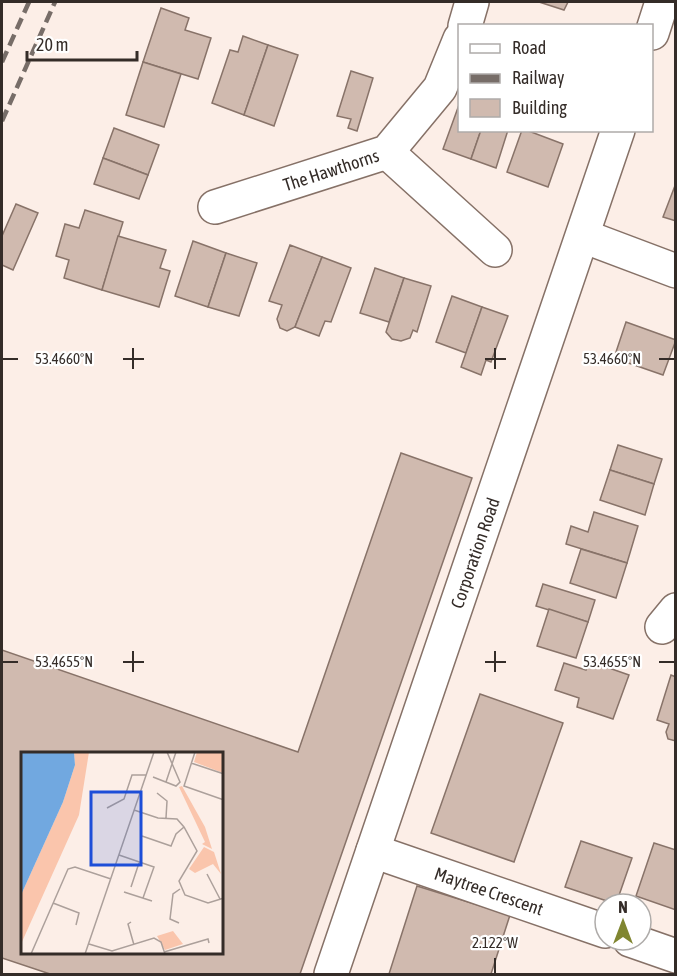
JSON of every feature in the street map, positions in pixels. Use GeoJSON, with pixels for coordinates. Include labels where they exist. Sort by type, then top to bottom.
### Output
{"type":"FeatureCollection","features":[{"type":"Feature","properties":{"kind":"street"},"geometry":{"type":"LineString","coordinates":[[466,24],[472,2]]}},
{"type":"Feature","properties":{"kind":"street"},"geometry":{"type":"LineString","coordinates":[[653,27],[662,2]]}},
{"type":"Feature","properties":{"kind":"street","name":"The Hawthorns"},"geometry":{"type":"LineString","coordinates":[[215,207],[387,152],[440,88],[458,42]]}},
{"type":"Feature","properties":{"kind":"street","name":"Corporation Road"},"geometry":{"type":"LineString","coordinates":[[331,975],[617,132]]}},
{"type":"Feature","properties":{"kind":"street"},"geometry":{"type":"LineString","coordinates":[[387,152],[495,250]]}},
{"type":"Feature","properties":{"kind":"street"},"geometry":{"type":"LineString","coordinates":[[583,236],[675,271]]}},
{"type":"Feature","properties":{"kind":"street","name":"Maytree Crescent"},"geometry":{"type":"LineString","coordinates":[[373,851],[593,927]]}},
{"type":"Feature","properties":{"kind":"building"},"geometry":{"type":"Polygon","coordinates":[[[539,2],[568,2],[564,10],[539,2]]]}},
{"type":"Feature","properties":{"kind":"building"},"geometry":{"type":"Polygon","coordinates":[[[161,8],[189,18],[185,30],[211,38],[198,79],[143,62],[161,8]]]}},
{"type":"Feature","properties":{"kind":"building"},"geometry":{"type":"Polygon","coordinates":[[[243,36],[268,45],[244,115],[212,103],[230,50],[238,52],[243,36]]]}},
{"type":"Feature","properties":{"kind":"building"},"geometry":{"type":"Polygon","coordinates":[[[268,45],[298,55],[274,126],[244,115],[268,45]]]}},
{"type":"Feature","properties":{"kind":"building"},"geometry":{"type":"Polygon","coordinates":[[[143,62],[181,74],[164,127],[126,115],[143,62]]]}},
{"type":"Feature","properties":{"kind":"building"},"geometry":{"type":"Polygon","coordinates":[[[351,71],[373,78],[357,131],[348,128],[351,119],[337,116],[351,71]]]}},
{"type":"Feature","properties":{"kind":"building"},"geometry":{"type":"Polygon","coordinates":[[[458,108],[458,132],[480,132],[471,159],[443,149],[458,108]]]}},
{"type":"Feature","properties":{"kind":"building"},"geometry":{"type":"Polygon","coordinates":[[[114,128],[159,145],[148,175],[103,158],[114,128]]]}},
{"type":"Feature","properties":{"kind":"building"},"geometry":{"type":"Polygon","coordinates":[[[480,132],[507,132],[496,168],[471,159],[480,132]]]}},
{"type":"Feature","properties":{"kind":"building"},"geometry":{"type":"Polygon","coordinates":[[[521,132],[531,132],[563,144],[548,187],[507,172],[521,132]]]}},
{"type":"Feature","properties":{"kind":"building"},"geometry":{"type":"Polygon","coordinates":[[[103,158],[148,175],[139,199],[94,184],[103,158]]]}},
{"type":"Feature","properties":{"kind":"building"},"geometry":{"type":"Polygon","coordinates":[[[676,183],[676,221],[663,217],[676,183]]]}},
{"type":"Feature","properties":{"kind":"building"},"geometry":{"type":"Polygon","coordinates":[[[16,204],[38,213],[13,270],[2,265],[2,236],[16,204]]]}},
{"type":"Feature","properties":{"kind":"building"},"geometry":{"type":"Polygon","coordinates":[[[85,210],[123,222],[102,290],[64,278],[69,260],[56,256],[65,224],[79,228],[85,210]]]}},
{"type":"Feature","properties":{"kind":"building"},"geometry":{"type":"Polygon","coordinates":[[[118,236],[166,250],[160,268],[170,271],[159,307],[102,290],[118,236]]]}},
{"type":"Feature","properties":{"kind":"building"},"geometry":{"type":"Polygon","coordinates":[[[193,241],[226,253],[208,307],[175,296],[193,241]]]}},
{"type":"Feature","properties":{"kind":"building"},"geometry":{"type":"Polygon","coordinates":[[[290,245],[322,257],[295,327],[287,331],[280,328],[277,319],[282,305],[269,301],[290,245]]]}},
{"type":"Feature","properties":{"kind":"building"},"geometry":{"type":"Polygon","coordinates":[[[226,253],[257,263],[239,316],[208,307],[226,253]]]}},
{"type":"Feature","properties":{"kind":"building"},"geometry":{"type":"Polygon","coordinates":[[[322,257],[351,268],[331,322],[325,321],[319,336],[295,327],[322,257]]]}},
{"type":"Feature","properties":{"kind":"building"},"geometry":{"type":"Polygon","coordinates":[[[375,268],[404,278],[389,322],[360,313],[375,268]]]}},
{"type":"Feature","properties":{"kind":"building"},"geometry":{"type":"Polygon","coordinates":[[[404,278],[431,286],[417,332],[413,330],[410,338],[401,341],[392,339],[386,332],[404,278]]]}},
{"type":"Feature","properties":{"kind":"building"},"geometry":{"type":"Polygon","coordinates":[[[452,296],[482,307],[466,353],[436,342],[452,296]]]}},
{"type":"Feature","properties":{"kind":"building"},"geometry":{"type":"Polygon","coordinates":[[[482,307],[508,316],[491,362],[486,360],[481,375],[461,367],[482,307]]]}},
{"type":"Feature","properties":{"kind":"building"},"geometry":{"type":"Polygon","coordinates":[[[626,322],[676,340],[663,375],[614,358],[626,322]]]}},
{"type":"Feature","properties":{"kind":"building"},"geometry":{"type":"Polygon","coordinates":[[[618,445],[662,459],[654,484],[610,470],[618,445]]]}},
{"type":"Feature","properties":{"kind":"building"},"geometry":{"type":"Polygon","coordinates":[[[401,453],[472,478],[300,974],[50,974],[2,958],[2,650],[298,752],[401,453]]]}},
{"type":"Feature","properties":{"kind":"building"},"geometry":{"type":"Polygon","coordinates":[[[610,470],[654,484],[645,515],[600,500],[610,470]]]}},
{"type":"Feature","properties":{"kind":"building"},"geometry":{"type":"Polygon","coordinates":[[[594,512],[638,526],[627,563],[566,544],[571,526],[588,532],[594,512]]]}},
{"type":"Feature","properties":{"kind":"building"},"geometry":{"type":"Polygon","coordinates":[[[581,549],[627,563],[616,598],[570,583],[581,549]]]}},
{"type":"Feature","properties":{"kind":"building"},"geometry":{"type":"Polygon","coordinates":[[[543,584],[595,600],[588,622],[536,606],[543,584]]]}},
{"type":"Feature","properties":{"kind":"building"},"geometry":{"type":"Polygon","coordinates":[[[549,609],[588,622],[576,658],[537,646],[549,609]]]}},
{"type":"Feature","properties":{"kind":"building"},"geometry":{"type":"Polygon","coordinates":[[[589,661],[629,675],[613,719],[577,707],[579,698],[555,690],[564,663],[586,670],[589,661]]]}},
{"type":"Feature","properties":{"kind":"building"},"geometry":{"type":"Polygon","coordinates":[[[671,675],[676,677],[676,741],[668,739],[666,732],[669,724],[657,720],[671,675]]]}},
{"type":"Feature","properties":{"kind":"building"},"geometry":{"type":"Polygon","coordinates":[[[480,694],[563,723],[514,862],[431,833],[480,694]]]}},
{"type":"Feature","properties":{"kind":"building"},"geometry":{"type":"Polygon","coordinates":[[[581,841],[632,858],[620,892],[593,892],[593,896],[565,887],[581,841]]]}},
{"type":"Feature","properties":{"kind":"building"},"geometry":{"type":"Polygon","coordinates":[[[654,843],[676,850],[676,910],[653,902],[653,892],[637,892],[654,843]]]}},
{"type":"Feature","properties":{"kind":"building"},"geometry":{"type":"Polygon","coordinates":[[[417,886],[510,915],[491,974],[389,974],[417,886]]]}},
{"type":"Feature","properties":{"kind":"railway"},"geometry":{"type":"LineString","coordinates":[[2,62],[29,2]]}},
{"type":"Feature","properties":{"kind":"railway"},"geometry":{"type":"LineString","coordinates":[[2,121],[55,2]]}}]}
